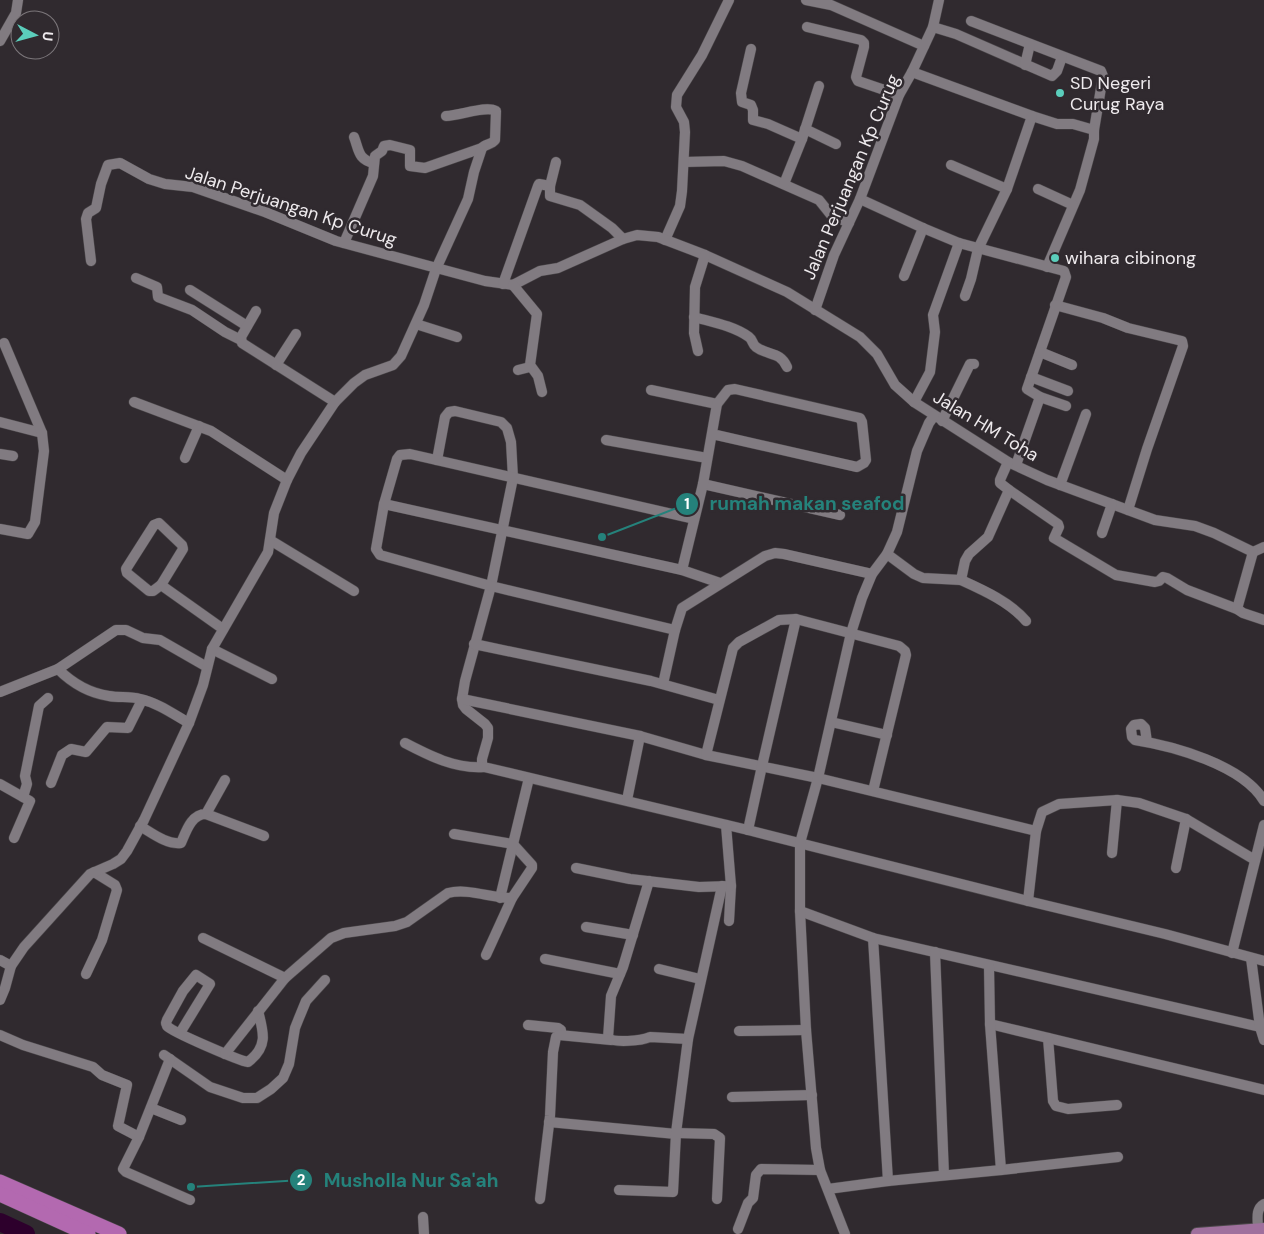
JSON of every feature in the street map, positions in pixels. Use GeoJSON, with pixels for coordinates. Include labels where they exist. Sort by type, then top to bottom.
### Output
{"type":"FeatureCollection","features":[{"type":"Feature","properties":{"kind":"highway"},"geometry":{"type":"LineString","coordinates":[[0,1182],[119,1234]]}},
{"type":"Feature","properties":{"kind":"highway"},"geometry":{"type":"LineString","coordinates":[[0,1194],[88,1234]]}},
{"type":"Feature","properties":{"kind":"main road"},"geometry":{"type":"LineString","coordinates":[[1197,1234],[1231,1233],[1261,1229]]}},
{"type":"Feature","properties":{"kind":"street"},"geometry":{"type":"LineString","coordinates":[[0,41],[16,13],[18,0]]}},
{"type":"Feature","properties":{"kind":"street"},"geometry":{"type":"LineString","coordinates":[[665,240],[680,206],[682,191],[684,122],[676,107],[677,95],[702,55],[729,0]]}},
{"type":"Feature","properties":{"kind":"street"},"geometry":{"type":"LineString","coordinates":[[806,0],[831,6],[924,46]]}},
{"type":"Feature","properties":{"kind":"street","name":"Jalan Perjuangan Kp Curug"},"geometry":{"type":"LineString","coordinates":[[91,261],[86,219],[88,213],[96,208],[101,184],[108,165],[120,163],[149,179],[165,184],[193,187],[265,212],[344,243],[485,281],[508,284],[540,271],[558,268],[623,239],[637,235],[647,235],[704,255],[787,292],[815,310],[834,254],[860,199],[899,95],[933,27],[939,0]]}},
{"type":"Feature","properties":{"kind":"street"},"geometry":{"type":"LineString","coordinates":[[971,21],[1101,71],[1103,76],[1094,139],[1080,190],[1047,267]]}},
{"type":"Feature","properties":{"kind":"street"},"geometry":{"type":"LineString","coordinates":[[933,27],[956,34],[1052,76],[1057,71],[1062,57]]}},
{"type":"Feature","properties":{"kind":"street"},"geometry":{"type":"LineString","coordinates":[[807,28],[861,40],[864,43],[864,47],[856,77],[858,81],[899,95]]}},
{"type":"Feature","properties":{"kind":"street"},"geometry":{"type":"LineString","coordinates":[[1025,65],[1030,44]]}},
{"type":"Feature","properties":{"kind":"street"},"geometry":{"type":"LineString","coordinates":[[751,49],[741,93],[742,102],[751,105],[753,120],[768,124],[802,139]]}},
{"type":"Feature","properties":{"kind":"street"},"geometry":{"type":"LineString","coordinates":[[912,72],[1057,124],[1073,124],[1094,130]]}},
{"type":"Feature","properties":{"kind":"street"},"geometry":{"type":"LineString","coordinates":[[784,184],[802,139],[819,86]]}},
{"type":"Feature","properties":{"kind":"street"},"geometry":{"type":"LineString","coordinates":[[344,243],[372,176],[375,156],[382,152],[386,145],[410,150],[410,166],[425,168],[482,148],[494,140],[495,110],[488,109],[446,116]]}},
{"type":"Feature","properties":{"kind":"street"},"geometry":{"type":"LineString","coordinates":[[965,296],[978,249],[1007,189],[1032,116]]}},
{"type":"Feature","properties":{"kind":"street"},"geometry":{"type":"LineString","coordinates":[[805,129],[836,144]]}},
{"type":"Feature","properties":{"kind":"street"},"geometry":{"type":"LineString","coordinates":[[354,137],[361,156],[367,161],[374,162]]}},
{"type":"Feature","properties":{"kind":"street"},"geometry":{"type":"LineString","coordinates":[[0,1000],[6,988],[11,966],[36,933],[90,874],[120,859],[128,851],[189,723],[212,649],[268,552],[274,513],[287,480],[301,453],[335,402],[364,375],[393,366],[401,356],[416,324],[436,269],[468,199],[482,148]]}},
{"type":"Feature","properties":{"kind":"street"},"geometry":{"type":"LineString","coordinates":[[684,162],[724,161],[742,166],[819,200],[832,215],[848,223]]}},
{"type":"Feature","properties":{"kind":"street"},"geometry":{"type":"LineString","coordinates":[[556,162],[550,186],[550,196],[580,206],[612,228],[623,239]]}},
{"type":"Feature","properties":{"kind":"street"},"geometry":{"type":"LineString","coordinates":[[951,164],[1007,189]]}},
{"type":"Feature","properties":{"kind":"street"},"geometry":{"type":"LineString","coordinates":[[542,392],[538,376],[530,367],[537,314],[508,284],[538,186],[539,184],[550,186]]}},
{"type":"Feature","properties":{"kind":"street"},"geometry":{"type":"LineString","coordinates":[[1038,189],[1073,205]]}},
{"type":"Feature","properties":{"kind":"street"},"geometry":{"type":"LineString","coordinates":[[860,199],[923,228],[978,249],[1012,256],[1062,270],[1066,273],[1027,390],[1040,397],[1066,406]]}},
{"type":"Feature","properties":{"kind":"street"},"geometry":{"type":"LineString","coordinates":[[904,276],[923,228]]}},
{"type":"Feature","properties":{"kind":"street"},"geometry":{"type":"LineString","coordinates":[[914,402],[930,372],[935,332],[933,315],[959,242]]}},
{"type":"Feature","properties":{"kind":"street"},"geometry":{"type":"LineString","coordinates":[[698,351],[694,339],[695,286],[704,255]]}},
{"type":"Feature","properties":{"kind":"street"},"geometry":{"type":"LineString","coordinates":[[136,278],[157,287],[158,297],[192,310],[335,402]]}},
{"type":"Feature","properties":{"kind":"street"},"geometry":{"type":"LineString","coordinates":[[190,290],[247,326]]}},
{"type":"Feature","properties":{"kind":"street"},"geometry":{"type":"LineString","coordinates":[[1056,305],[1103,318],[1128,328],[1182,340],[1183,346],[1128,510]]}},
{"type":"Feature","properties":{"kind":"street","name":"Jalan HM Toha"},"geometry":{"type":"LineString","coordinates":[[815,310],[860,337],[877,354],[895,386],[914,402],[1012,464],[1060,485],[1155,520],[1195,526],[1253,552]]}},
{"type":"Feature","properties":{"kind":"street"},"geometry":{"type":"LineString","coordinates":[[241,340],[256,311]]}},
{"type":"Feature","properties":{"kind":"street"},"geometry":{"type":"LineString","coordinates":[[694,317],[723,325],[746,335],[751,338],[755,346],[783,358],[788,367]]}},
{"type":"Feature","properties":{"kind":"street"},"geometry":{"type":"LineString","coordinates":[[416,324],[457,338]]}},
{"type":"Feature","properties":{"kind":"street"},"geometry":{"type":"LineString","coordinates":[[276,365],[296,334]]}},
{"type":"Feature","properties":{"kind":"street"},"geometry":{"type":"LineString","coordinates":[[0,529],[28,534],[33,528],[44,451],[42,432],[4,343]]}},
{"type":"Feature","properties":{"kind":"street"},"geometry":{"type":"LineString","coordinates":[[1040,352],[1072,365]]}},
{"type":"Feature","properties":{"kind":"street"},"geometry":{"type":"LineString","coordinates":[[845,1234],[820,1170],[816,1148],[806,1030],[800,911],[800,843],[818,778],[851,633],[862,598],[872,574],[887,554],[897,532],[917,451],[929,422],[938,418],[970,364],[974,364]]}},
{"type":"Feature","properties":{"kind":"street"},"geometry":{"type":"LineString","coordinates":[[518,370],[530,367]]}},
{"type":"Feature","properties":{"kind":"street"},"geometry":{"type":"LineString","coordinates":[[1032,377],[1068,391]]}},
{"type":"Feature","properties":{"kind":"street"},"geometry":{"type":"LineString","coordinates":[[682,570],[703,484],[717,404],[728,390],[735,389],[857,417],[862,422],[866,460],[864,464],[857,467],[712,434]]}},
{"type":"Feature","properties":{"kind":"street"},"geometry":{"type":"LineString","coordinates":[[651,390],[717,404]]}},
{"type":"Feature","properties":{"kind":"street"},"geometry":{"type":"LineString","coordinates":[[1040,397],[1012,464],[1000,480],[1000,483],[1058,524],[1059,527],[1054,538],[1116,575],[1155,582],[1163,577],[1167,578],[1187,590],[1264,620]]}},
{"type":"Feature","properties":{"kind":"street"},"geometry":{"type":"LineString","coordinates":[[134,402],[198,426],[239,448],[287,480]]}},
{"type":"Feature","properties":{"kind":"street"},"geometry":{"type":"LineString","coordinates":[[437,460],[445,416],[449,412],[455,411],[501,422],[507,428],[511,442],[513,478],[491,586],[474,644],[462,699],[466,709],[488,728],[488,738],[482,759],[484,767]]}},
{"type":"Feature","properties":{"kind":"street"},"geometry":{"type":"LineString","coordinates":[[1060,485],[1086,414]]}},
{"type":"Feature","properties":{"kind":"street"},"geometry":{"type":"LineString","coordinates":[[0,422],[42,432]]}},
{"type":"Feature","properties":{"kind":"street"},"geometry":{"type":"LineString","coordinates":[[185,458],[198,426]]}},
{"type":"Feature","properties":{"kind":"street"},"geometry":{"type":"LineString","coordinates":[[606,440],[707,458]]}},
{"type":"Feature","properties":{"kind":"street"},"geometry":{"type":"LineString","coordinates":[[0,454],[13,456]]}},
{"type":"Feature","properties":{"kind":"street"},"geometry":{"type":"LineString","coordinates":[[675,630],[491,586],[380,555],[376,549],[384,504],[397,460],[400,455],[410,454],[694,519]]}},
{"type":"Feature","properties":{"kind":"street"},"geometry":{"type":"LineString","coordinates":[[703,484],[840,515]]}},
{"type":"Feature","properties":{"kind":"street"},"geometry":{"type":"LineString","coordinates":[[961,580],[965,561],[969,554],[988,537],[1009,490]]}},
{"type":"Feature","properties":{"kind":"street"},"geometry":{"type":"LineString","coordinates":[[384,504],[503,532],[682,570],[720,583]]}},
{"type":"Feature","properties":{"kind":"street"},"geometry":{"type":"LineString","coordinates":[[1102,533],[1112,504]]}},
{"type":"Feature","properties":{"kind":"street"},"geometry":{"type":"LineString","coordinates":[[159,523],[182,545],[183,549],[161,585],[153,591],[149,591],[127,573],[126,569],[154,525],[159,523]]}},
{"type":"Feature","properties":{"kind":"street"},"geometry":{"type":"LineString","coordinates":[[270,540],[354,591]]}},
{"type":"Feature","properties":{"kind":"street"},"geometry":{"type":"LineString","coordinates":[[1237,609],[1253,552],[1264,546]]}},
{"type":"Feature","properties":{"kind":"street"},"geometry":{"type":"LineString","coordinates":[[663,684],[682,608],[765,556],[775,553],[872,574]]}},
{"type":"Feature","properties":{"kind":"street"},"geometry":{"type":"LineString","coordinates":[[887,554],[914,574],[923,578],[961,580],[994,597],[1022,616],[1026,621]]}},
{"type":"Feature","properties":{"kind":"street"},"geometry":{"type":"LineString","coordinates":[[161,585],[223,629]]}},
{"type":"Feature","properties":{"kind":"street"},"geometry":{"type":"LineString","coordinates":[[748,830],[796,619]]}},
{"type":"Feature","properties":{"kind":"street"},"geometry":{"type":"LineString","coordinates":[[706,755],[731,653],[735,645],[779,620],[796,619],[899,646],[905,651],[906,655],[873,791]]}},
{"type":"Feature","properties":{"kind":"street"},"geometry":{"type":"LineString","coordinates":[[0,692],[58,669],[116,630],[126,630],[143,638],[160,640],[207,667]]}},
{"type":"Feature","properties":{"kind":"street"},"geometry":{"type":"LineString","coordinates":[[474,644],[663,684],[719,700]]}},
{"type":"Feature","properties":{"kind":"street"},"geometry":{"type":"LineString","coordinates":[[212,649],[272,679]]}},
{"type":"Feature","properties":{"kind":"street"},"geometry":{"type":"LineString","coordinates":[[58,669],[73,682],[91,692],[142,700],[164,708],[189,723]]}},
{"type":"Feature","properties":{"kind":"street"},"geometry":{"type":"LineString","coordinates":[[23,797],[26,787],[25,776],[39,706],[48,698]]}},
{"type":"Feature","properties":{"kind":"street"},"geometry":{"type":"LineString","coordinates":[[462,699],[640,736],[706,755],[818,778],[1036,831]]}},
{"type":"Feature","properties":{"kind":"street"},"geometry":{"type":"LineString","coordinates":[[51,782],[62,754],[71,749],[86,752],[108,727],[128,728],[142,700]]}},
{"type":"Feature","properties":{"kind":"street"},"geometry":{"type":"LineString","coordinates":[[831,722],[887,735]]}},
{"type":"Feature","properties":{"kind":"street"},"geometry":{"type":"LineString","coordinates":[[627,800],[640,736]]}},
{"type":"Feature","properties":{"kind":"street"},"geometry":{"type":"LineString","coordinates":[[1147,742],[1200,756],[1230,771],[1260,794],[1264,801]]}},
{"type":"Feature","properties":{"kind":"street"},"geometry":{"type":"LineString","coordinates":[[405,743],[448,763],[468,767],[484,767],[627,800],[1165,934],[1264,961]]}},
{"type":"Feature","properties":{"kind":"street"},"geometry":{"type":"LineString","coordinates":[[500,898],[529,778]]}},
{"type":"Feature","properties":{"kind":"street"},"geometry":{"type":"LineString","coordinates":[[206,814],[225,780]]}},
{"type":"Feature","properties":{"kind":"street"},"geometry":{"type":"LineString","coordinates":[[0,784],[30,802],[14,838]]}},
{"type":"Feature","properties":{"kind":"street"},"geometry":{"type":"LineString","coordinates":[[1028,901],[1036,831],[1042,812],[1051,806],[1059,804],[1117,800],[1139,803],[1186,819],[1255,860]]}},
{"type":"Feature","properties":{"kind":"street"},"geometry":{"type":"LineString","coordinates":[[1112,853],[1117,800]]}},
{"type":"Feature","properties":{"kind":"street"},"geometry":{"type":"LineString","coordinates":[[140,826],[178,844],[181,843],[193,820],[200,814],[206,814],[264,836]]}},
{"type":"Feature","properties":{"kind":"street"},"geometry":{"type":"LineString","coordinates":[[1176,868],[1186,819]]}},
{"type":"Feature","properties":{"kind":"street"},"geometry":{"type":"LineString","coordinates":[[726,825],[726,886],[730,922]]}},
{"type":"Feature","properties":{"kind":"street"},"geometry":{"type":"LineString","coordinates":[[1232,953],[1264,825]]}},
{"type":"Feature","properties":{"kind":"street"},"geometry":{"type":"LineString","coordinates":[[454,834],[513,844],[530,862],[532,868],[512,898],[486,955]]}},
{"type":"Feature","properties":{"kind":"street"},"geometry":{"type":"LineString","coordinates":[[576,868],[630,879],[699,887],[726,886]]}},
{"type":"Feature","properties":{"kind":"street"},"geometry":{"type":"LineString","coordinates":[[86,974],[102,940],[117,890],[115,885],[94,872]]}},
{"type":"Feature","properties":{"kind":"street"},"geometry":{"type":"LineString","coordinates":[[610,1040],[608,1035],[610,996],[634,935],[650,881]]}},
{"type":"Feature","properties":{"kind":"street"},"geometry":{"type":"LineString","coordinates":[[619,1190],[673,1193],[676,1134],[688,1039],[700,979],[726,886]]}},
{"type":"Feature","properties":{"kind":"street"},"geometry":{"type":"LineString","coordinates":[[225,1054],[285,978],[331,938],[344,933],[395,926],[408,922],[448,893],[464,892],[512,898]]}},
{"type":"Feature","properties":{"kind":"street"},"geometry":{"type":"LineString","coordinates":[[800,911],[873,938],[1260,1027]]}},
{"type":"Feature","properties":{"kind":"street"},"geometry":{"type":"LineString","coordinates":[[586,927],[634,935]]}},
{"type":"Feature","properties":{"kind":"street"},"geometry":{"type":"LineString","coordinates":[[203,938],[285,978]]}},
{"type":"Feature","properties":{"kind":"street"},"geometry":{"type":"LineString","coordinates":[[873,938],[888,1181]]}},
{"type":"Feature","properties":{"kind":"street"},"geometry":{"type":"LineString","coordinates":[[935,952],[944,1175]]}},
{"type":"Feature","properties":{"kind":"street"},"geometry":{"type":"LineString","coordinates":[[1251,958],[1260,1027],[1264,1040]]}},
{"type":"Feature","properties":{"kind":"street"},"geometry":{"type":"LineString","coordinates":[[545,959],[620,974]]}},
{"type":"Feature","properties":{"kind":"street"},"geometry":{"type":"LineString","coordinates":[[0,960],[11,966]]}},
{"type":"Feature","properties":{"kind":"street"},"geometry":{"type":"LineString","coordinates":[[989,966],[990,1024],[1000,1170]]}},
{"type":"Feature","properties":{"kind":"street"},"geometry":{"type":"LineString","coordinates":[[659,969],[700,979]]}},
{"type":"Feature","properties":{"kind":"street"},"geometry":{"type":"LineString","coordinates":[[180,1033],[210,984],[197,975],[191,980],[167,1020],[167,1026],[180,1033],[225,1054],[248,1062],[261,1049],[264,1040],[258,1011]]}},
{"type":"Feature","properties":{"kind":"street"},"geometry":{"type":"LineString","coordinates":[[190,1200],[124,1171],[124,1167],[151,1108],[167,1057],[210,1087],[243,1098],[257,1098],[283,1078],[289,1064],[295,1028],[306,1001],[325,980]]}},
{"type":"Feature","properties":{"kind":"street"},"geometry":{"type":"LineString","coordinates":[[990,1024],[1264,1090]]}},
{"type":"Feature","properties":{"kind":"street"},"geometry":{"type":"LineString","coordinates":[[528,1026],[558,1028],[561,1030],[556,1037],[553,1052],[549,1122],[540,1199]]}},
{"type":"Feature","properties":{"kind":"street"},"geometry":{"type":"LineString","coordinates":[[739,1031],[806,1030]]}},
{"type":"Feature","properties":{"kind":"street"},"geometry":{"type":"LineString","coordinates":[[0,1035],[86,1064],[102,1075],[127,1085],[118,1126],[139,1137]]}},
{"type":"Feature","properties":{"kind":"street"},"geometry":{"type":"LineString","coordinates":[[559,1035],[610,1040],[644,1040],[650,1037],[688,1039]]}},
{"type":"Feature","properties":{"kind":"street"},"geometry":{"type":"LineString","coordinates":[[1048,1038],[1053,1101],[1056,1106],[1068,1109],[1117,1105]]}},
{"type":"Feature","properties":{"kind":"street"},"geometry":{"type":"LineString","coordinates":[[732,1098],[812,1095]]}},
{"type":"Feature","properties":{"kind":"street"},"geometry":{"type":"LineString","coordinates":[[151,1108],[181,1120]]}},
{"type":"Feature","properties":{"kind":"street"},"geometry":{"type":"LineString","coordinates":[[549,1122],[676,1134],[714,1134],[720,1138],[717,1198]]}},
{"type":"Feature","properties":{"kind":"street"},"geometry":{"type":"LineString","coordinates":[[828,1189],[1118,1157]]}},
{"type":"Feature","properties":{"kind":"street"},"geometry":{"type":"LineString","coordinates":[[738,1229],[748,1203],[753,1198],[756,1175],[761,1169],[820,1170]]}},
{"type":"Feature","properties":{"kind":"street"},"geometry":{"type":"LineString","coordinates":[[1261,1229],[1258,1210],[1264,1204]]}},
{"type":"Feature","properties":{"kind":"street"},"geometry":{"type":"LineString","coordinates":[[423,1216],[424,1234]]}},
{"type":"Feature","properties":{"kind":"waterway"},"geometry":{"type":"LineString","coordinates":[[0,1222],[26,1234]]}},
{"type":"Feature","properties":{"kind":"place","name":"SD Negeri Curug Raya"},"geometry":{"type":"Point","coordinates":[1060,93]}},
{"type":"Feature","properties":{"kind":"place","name":"wihara cibinong"},"geometry":{"type":"Point","coordinates":[1055,258]}},
{"type":"Feature","properties":{"kind":"place","name":"rumah makan seafod"},"geometry":{"type":"Point","coordinates":[602,537]}},
{"type":"Feature","properties":{"kind":"place","name":"Musholla Nur Sa'ah"},"geometry":{"type":"Point","coordinates":[191,1187]}}]}
